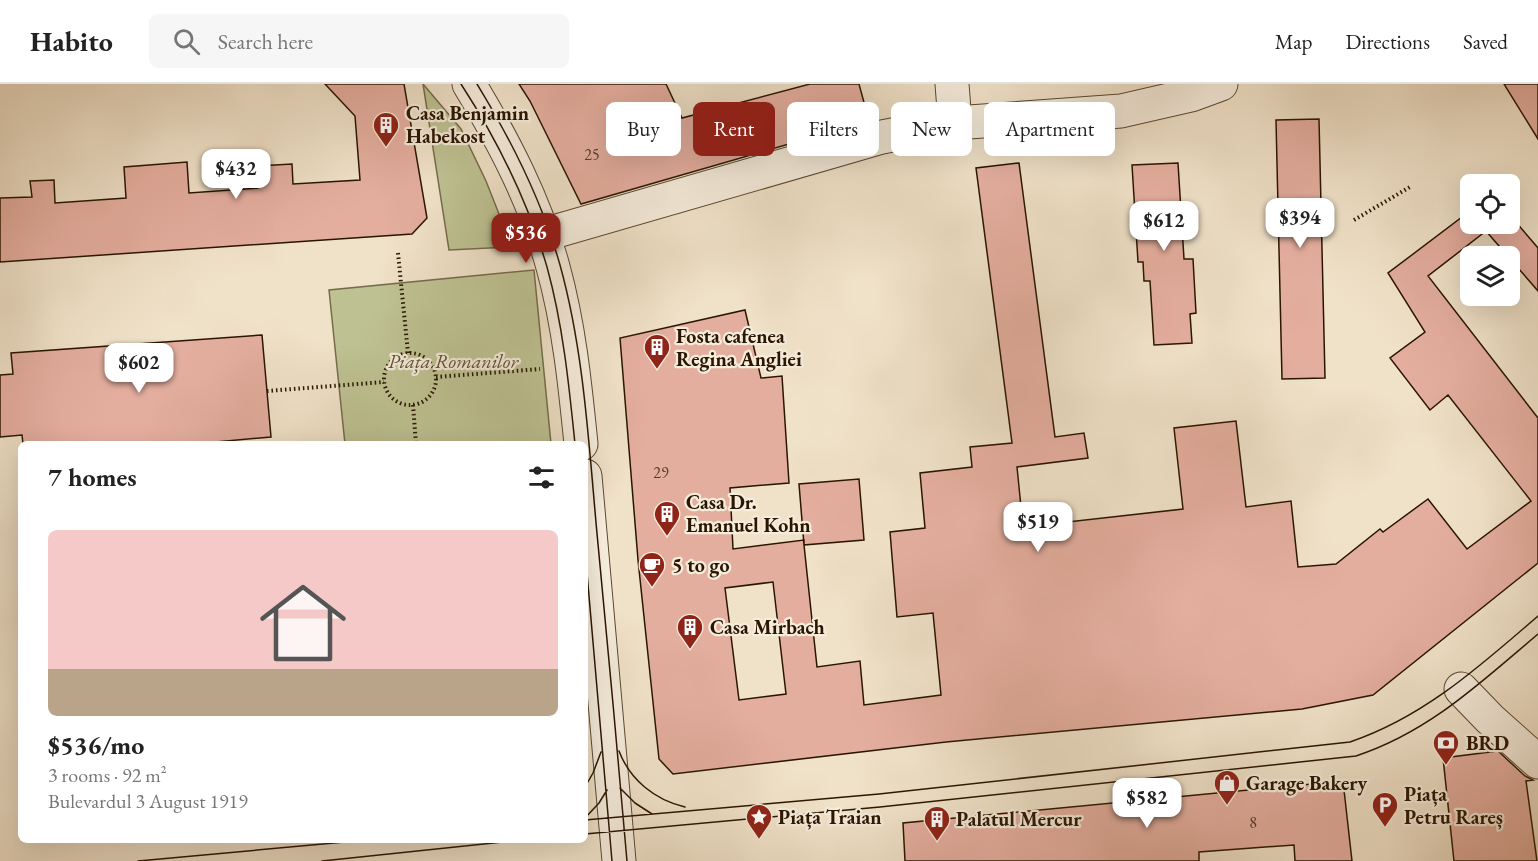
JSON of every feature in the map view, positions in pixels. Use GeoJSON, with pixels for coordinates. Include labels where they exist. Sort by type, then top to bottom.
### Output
{"type":"FeatureCollection","features":[{"type":"Feature","properties":{"kind":"street"},"geometry":{"type":"LineString","coordinates":[[469,84],[506,147],[543,235],[553,266],[567,330],[581,441]]}},
{"type":"Feature","properties":{"kind":"street"},"geometry":{"type":"LineString","coordinates":[[952,84],[953,102]]}},
{"type":"Feature","properties":{"kind":"street"},"geometry":{"type":"LineString","coordinates":[[972,122],[1121,111],[1191,95],[1221,84]]}},
{"type":"Feature","properties":{"kind":"street"},"geometry":{"type":"LineString","coordinates":[[543,235],[891,135]]}},
{"type":"Feature","properties":{"kind":"street"},"geometry":{"type":"LineString","coordinates":[[588,510],[619,861]]}},
{"type":"Feature","properties":{"kind":"street"},"geometry":{"type":"LineString","coordinates":[[1461,689],[1490,719],[1538,762]]}},
{"type":"Feature","properties":{"kind":"path"},"geometry":{"type":"LineString","coordinates":[[1354,220],[1410,187]]}},
{"type":"Feature","properties":{"kind":"path"},"geometry":{"type":"LineString","coordinates":[[398,253],[408,353]]}},
{"type":"Feature","properties":{"kind":"path"},"geometry":{"type":"LineString","coordinates":[[408,353],[423,356],[432,366],[436,377],[433,391],[425,401],[413,405],[400,403],[389,394],[384,382],[386,367],[396,357],[408,353]]}},
{"type":"Feature","properties":{"kind":"path"},"geometry":{"type":"LineString","coordinates":[[436,377],[540,369]]}},
{"type":"Feature","properties":{"kind":"path"},"geometry":{"type":"LineString","coordinates":[[267,391],[384,382]]}},
{"type":"Feature","properties":{"kind":"path"},"geometry":{"type":"LineString","coordinates":[[413,405],[416,441]]}},
{"type":"Feature","properties":{"kind":"green space"},"geometry":{"type":"Polygon","coordinates":[[[423,84],[461,129],[486,181],[512,247],[449,250],[423,84]]]}},
{"type":"Feature","properties":{"kind":"green space","name":"Piața Romanilor"},"geometry":{"type":"Polygon","coordinates":[[[534,270],[551,441],[345,441],[329,290],[534,270]]]}},
{"type":"Feature","properties":{"kind":"building"},"geometry":{"type":"Polygon","coordinates":[[[325,84],[404,84],[427,218],[412,234],[0,262],[0,198],[32,197],[30,181],[54,180],[55,203],[126,198],[124,167],[187,162],[189,193],[258,188],[257,166],[292,164],[293,184],[360,180],[355,116],[325,84]]]}},
{"type":"Feature","properties":{"kind":"building"},"geometry":{"type":"Polygon","coordinates":[[[519,84],[666,84],[674,102],[606,102],[606,156],[681,156],[681,116],[682,118],[693,115],[693,156],[748,156],[581,204],[530,101],[519,84]]]}},
{"type":"Feature","properties":{"kind":"building"},"geometry":{"type":"Polygon","coordinates":[[[810,84],[859,84],[864,102],[787,102],[787,145],[775,148],[775,102],[742,102],[810,84]]]}},
{"type":"Feature","properties":{"kind":"building"},"geometry":{"type":"Polygon","coordinates":[[[1504,84],[1538,84],[1538,139],[1504,84]]]}},
{"type":"Feature","properties":{"kind":"building"},"geometry":{"type":"Polygon","coordinates":[[[1319,119],[1325,378],[1282,379],[1276,120],[1319,119]]]}},
{"type":"Feature","properties":{"kind":"building"},"geometry":{"type":"Polygon","coordinates":[[[1019,163],[1055,437],[1084,433],[1088,458],[1017,467],[1023,527],[1183,509],[1174,428],[1236,421],[1246,507],[1291,501],[1298,567],[1336,564],[1380,529],[1383,532],[1428,499],[1467,549],[1531,501],[1448,395],[1430,410],[1390,358],[1425,332],[1388,273],[1460,219],[1460,234],[1482,234],[1467,246],[1460,246],[1460,251],[1428,276],[1538,418],[1538,563],[1373,695],[1302,709],[946,742],[673,774],[659,759],[638,560],[620,338],[745,310],[761,378],[782,376],[789,483],[730,488],[733,549],[804,540],[799,484],[859,479],[864,540],[804,545],[817,667],[860,661],[864,705],[941,695],[933,613],[897,617],[890,532],[925,528],[920,473],[972,467],[970,447],[1012,443],[976,168],[1019,163]],[[773,582],[725,588],[739,700],[786,694],[773,582]]]}},
{"type":"Feature","properties":{"kind":"building"},"geometry":{"type":"Polygon","coordinates":[[[1178,163],[1184,259],[1193,259],[1196,313],[1190,314],[1192,343],[1154,345],[1150,281],[1144,281],[1143,262],[1138,262],[1132,165],[1178,163]]]}},
{"type":"Feature","properties":{"kind":"building"},"geometry":{"type":"Polygon","coordinates":[[[1520,227],[1538,248],[1538,291],[1520,270],[1520,246],[1499,246],[1489,234],[1520,234],[1520,227]]]}},
{"type":"Feature","properties":{"kind":"building"},"geometry":{"type":"Polygon","coordinates":[[[262,335],[271,437],[227,441],[23,441],[22,435],[0,437],[0,375],[13,374],[11,353],[262,335]]]}},
{"type":"Feature","properties":{"kind":"building"},"geometry":{"type":"Polygon","coordinates":[[[1498,751],[1525,776],[1533,780],[1526,781],[1537,861],[1454,861],[1443,758],[1498,751]]]}},
{"type":"Feature","properties":{"kind":"building"},"geometry":{"type":"Polygon","coordinates":[[[1343,781],[1352,861],[1295,861],[1294,845],[1199,852],[1199,861],[905,861],[903,823],[1343,781]]]}},
{"type":"Feature","properties":{"kind":"tram line"},"geometry":{"type":"LineString","coordinates":[[461,84],[511,172],[531,219],[547,267],[561,333],[575,441]]}},
{"type":"Feature","properties":{"kind":"tram line"},"geometry":{"type":"LineString","coordinates":[[477,84],[514,149],[535,195],[560,265],[575,333],[589,439],[627,861]]}},
{"type":"Feature","properties":{"kind":"tram line"},"geometry":{"type":"LineString","coordinates":[[588,585],[612,861]]}},
{"type":"Feature","properties":{"kind":"tram line"},"geometry":{"type":"LineString","coordinates":[[588,820],[879,794],[1350,742],[1402,719],[1427,704],[1473,671],[1538,616]]}},
{"type":"Feature","properties":{"kind":"tram line"},"geometry":{"type":"LineString","coordinates":[[588,834],[880,807],[1356,756],[1407,734],[1430,720],[1474,688],[1538,634]]}},
{"type":"Feature","properties":{"kind":"tram line"},"geometry":{"type":"LineString","coordinates":[[619,751],[630,771],[645,787],[654,794],[685,807]]}},
{"type":"Feature","properties":{"kind":"tram line"},"geometry":{"type":"LineString","coordinates":[[588,782],[601,752]]}},
{"type":"Feature","properties":{"kind":"tram line"},"geometry":{"type":"LineString","coordinates":[[620,788],[635,803],[652,814]]}},
{"type":"Feature","properties":{"kind":"tram line"},"geometry":{"type":"LineString","coordinates":[[588,815],[607,790]]}},
{"type":"Feature","properties":{"kind":"tram line"},"geometry":{"type":"LineString","coordinates":[[138,861],[334,843]]}},
{"type":"Feature","properties":{"kind":"tram line"},"geometry":{"type":"LineString","coordinates":[[322,861],[494,843]]}},
{"type":"Feature","properties":{"kind":"place","name":"Casa Benjamin Habekost"},"geometry":{"type":"Point","coordinates":[386,148]}},
{"type":"Feature","properties":{"kind":"place","name":"Fosta cafenea Regina Angliei"},"geometry":{"type":"Point","coordinates":[657,370]}},
{"type":"Feature","properties":{"kind":"place","name":"Casa Dr. Emanuel Kohn"},"geometry":{"type":"Point","coordinates":[667,537]}},
{"type":"Feature","properties":{"kind":"place","name":"5 to go"},"geometry":{"type":"Point","coordinates":[652,588]}},
{"type":"Feature","properties":{"kind":"place","name":"Casa Mirbach"},"geometry":{"type":"Point","coordinates":[690,650]}},
{"type":"Feature","properties":{"kind":"place","name":"BRD"},"geometry":{"type":"Point","coordinates":[1446,766]}},
{"type":"Feature","properties":{"kind":"place","name":"Garage Bakery"},"geometry":{"type":"Point","coordinates":[1227,806]}},
{"type":"Feature","properties":{"kind":"place","name":"Piața Petru Rareș"},"geometry":{"type":"Point","coordinates":[1385,828]}},
{"type":"Feature","properties":{"kind":"place","name":"Piața Traian"},"geometry":{"type":"Point","coordinates":[759,840]}},
{"type":"Feature","properties":{"kind":"place","name":"Palatul Mercur"},"geometry":{"type":"Point","coordinates":[937,842]}}]}
